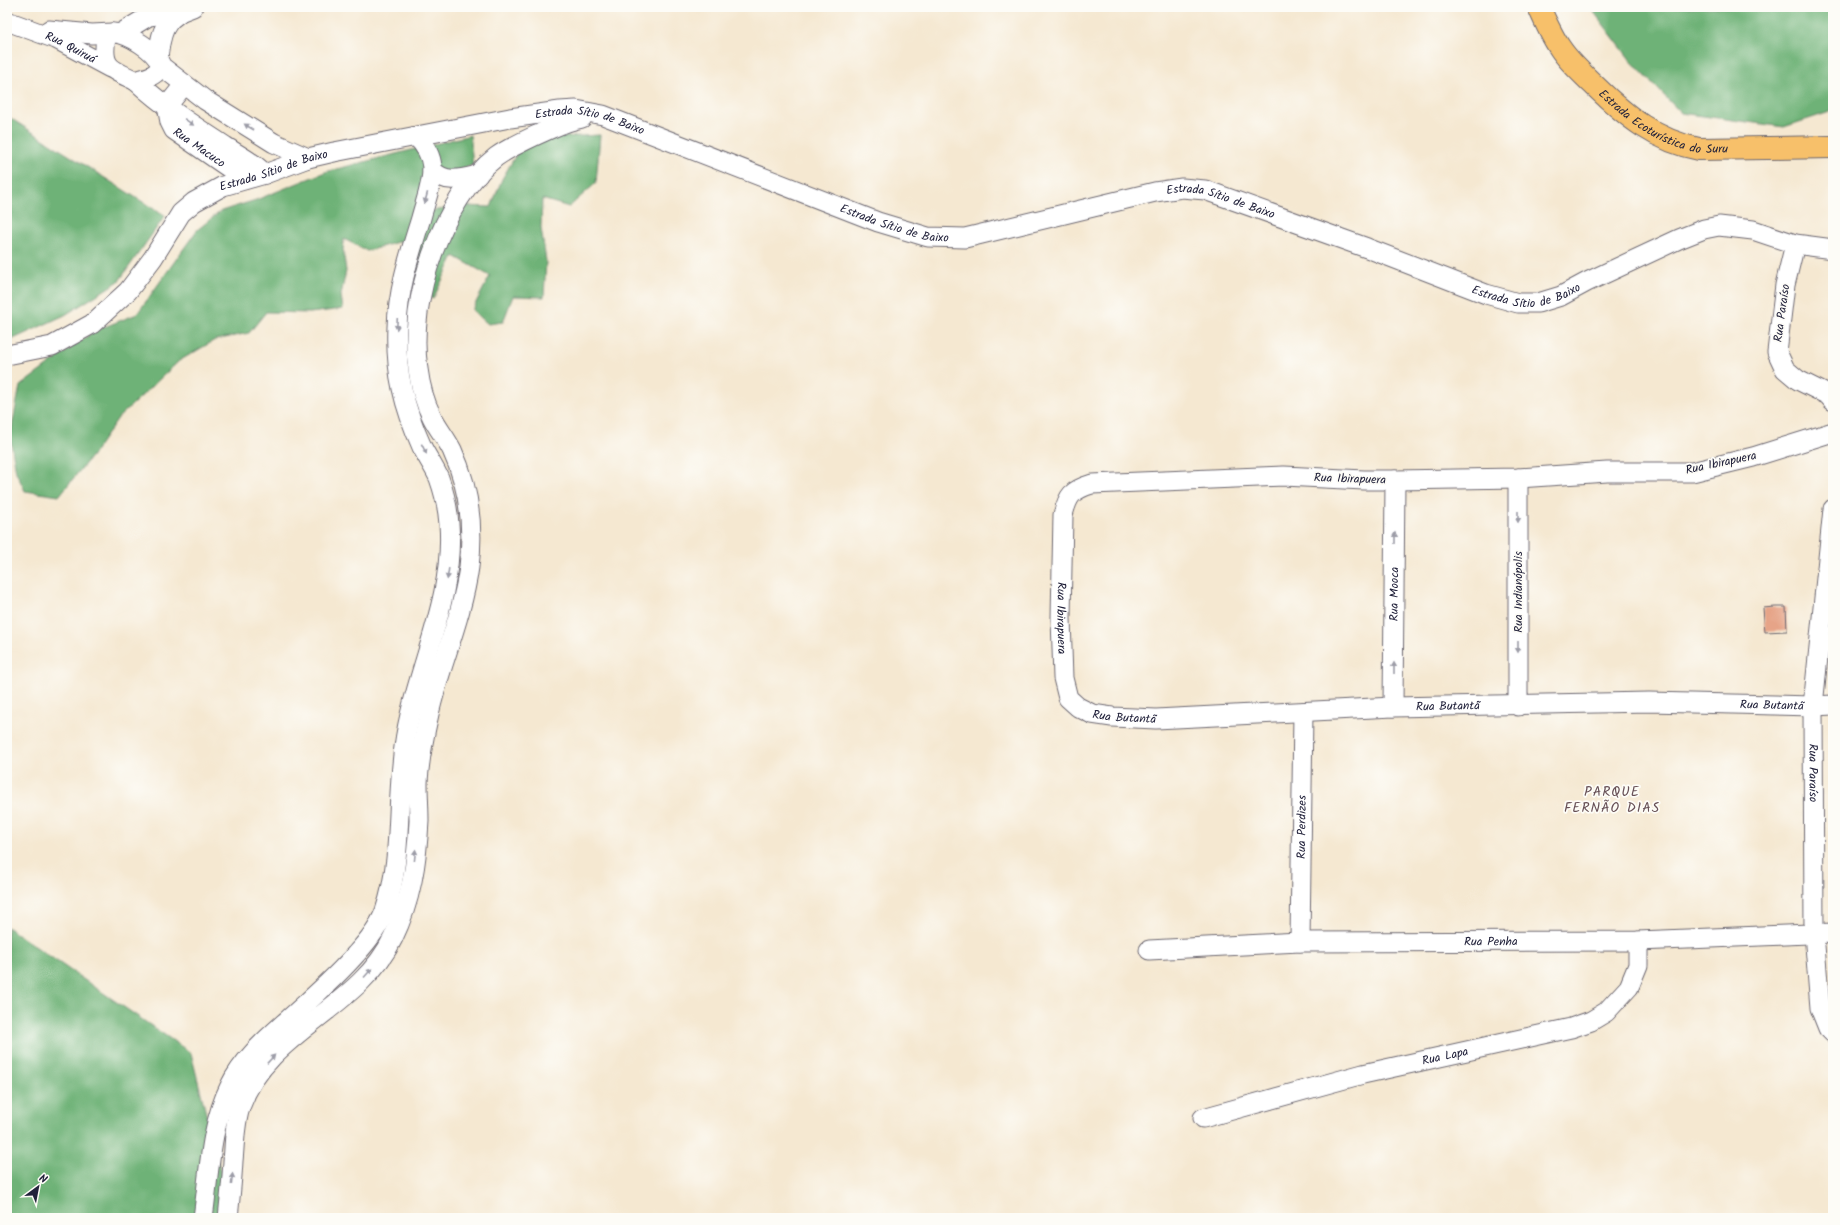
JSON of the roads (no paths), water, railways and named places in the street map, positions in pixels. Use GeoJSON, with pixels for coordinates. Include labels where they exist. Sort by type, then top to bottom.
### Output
{"type":"FeatureCollection","features":[{"type":"Feature","properties":{"kind":"main road","name":"Estrada Ecoturística do Suru"},"geometry":{"type":"LineString","coordinates":[[1539,7],[1548,28],[1560,49],[1620,110],[1657,135],[1680,145],[1700,149],[1833,147]]}},
{"type":"Feature","properties":{"kind":"street","name":"Rua Quiruá"},"geometry":{"type":"LineString","coordinates":[[30,30],[92,34],[116,33],[148,16],[186,9]]}},
{"type":"Feature","properties":{"kind":"street","name":"Rua Quiruá"},"geometry":{"type":"LineString","coordinates":[[160,62],[165,28],[168,21],[186,9]]}},
{"type":"Feature","properties":{"kind":"street","name":"Rua Quiruá"},"geometry":{"type":"LineString","coordinates":[[7,21],[62,42],[110,68]]}},
{"type":"Feature","properties":{"kind":"street"},"geometry":{"type":"LineString","coordinates":[[184,85],[167,106],[136,81],[110,68],[104,57],[106,38],[116,33],[128,36],[160,62],[184,85],[205,100],[274,143],[308,158]]}},
{"type":"Feature","properties":{"kind":"street"},"geometry":{"type":"LineString","coordinates":[[136,81],[149,78],[157,72],[160,62]]}},
{"type":"Feature","properties":{"kind":"street","name":"Rua Macuco"},"geometry":{"type":"LineString","coordinates":[[167,106],[170,122],[174,130],[255,173]]}},
{"type":"Feature","properties":{"kind":"street","name":"Estrada Sítio de Baixo"},"geometry":{"type":"LineString","coordinates":[[7,354],[52,346],[92,324],[128,291],[153,258],[181,213],[194,202],[223,186],[255,173],[308,158],[493,122],[560,111],[576,110],[603,115],[878,222],[928,237],[965,238],[1155,192],[1182,188],[1205,190],[1352,242],[1486,294],[1518,303],[1538,303],[1560,296],[1601,275],[1704,229],[1719,226],[1753,230],[1795,244],[1833,249]]}},
{"type":"Feature","properties":{"kind":"street"},"geometry":{"type":"LineString","coordinates":[[228,1218],[236,1128],[240,1106],[249,1087],[276,1053],[335,1006],[379,961],[392,939],[405,909],[412,883],[419,820],[418,780],[424,739],[429,713],[463,597],[469,567],[471,534],[468,498],[461,470],[450,446],[432,416],[423,391],[418,368],[416,338],[424,285],[438,237],[458,198],[478,175],[498,156],[558,124],[575,119],[603,115]]}},
{"type":"Feature","properties":{"kind":"street"},"geometry":{"type":"LineString","coordinates":[[493,122],[501,136],[502,146],[498,156]]}},
{"type":"Feature","properties":{"kind":"street"},"geometry":{"type":"LineString","coordinates":[[425,135],[431,162],[436,174],[449,180],[458,180],[478,175]]}},
{"type":"Feature","properties":{"kind":"street"},"geometry":{"type":"LineString","coordinates":[[255,173],[274,143]]}},
{"type":"Feature","properties":{"kind":"street"},"geometry":{"type":"LineString","coordinates":[[203,1218],[213,1142],[221,1108],[230,1085],[240,1068],[258,1049],[335,978],[364,946],[382,919],[394,873],[403,749],[417,684],[442,605],[450,561],[447,508],[439,478],[423,448],[406,406],[402,392],[396,351],[399,300],[404,273],[428,194],[431,162]]}},
{"type":"Feature","properties":{"kind":"street","name":"Rua Paraíso"},"geometry":{"type":"LineString","coordinates":[[1795,244],[1785,285],[1776,352],[1785,369],[1793,377],[1828,395],[1833,401]]}},
{"type":"Feature","properties":{"kind":"street","name":"Rua Ibirapuera"},"geometry":{"type":"LineString","coordinates":[[1068,698],[1063,678],[1061,618],[1063,515],[1066,501],[1080,488],[1092,484],[1111,482],[1284,476],[1395,480],[1518,478],[1607,472],[1692,472],[1753,457],[1833,432]]}},
{"type":"Feature","properties":{"kind":"street","name":"Rua Indianópolis"},"geometry":{"type":"LineString","coordinates":[[1518,478],[1518,706]]}},
{"type":"Feature","properties":{"kind":"street","name":"Rua Mooca"},"geometry":{"type":"LineString","coordinates":[[1394,707],[1395,480]]}},
{"type":"Feature","properties":{"kind":"street","name":"Rua Paraíso"},"geometry":{"type":"LineString","coordinates":[[1833,509],[1813,706],[1814,933],[1820,1008],[1828,1028],[1833,1033]]}},
{"type":"Feature","properties":{"kind":"street","name":"Rua Butantã"},"geometry":{"type":"LineString","coordinates":[[1068,698],[1078,707],[1092,714],[1112,717],[1156,719],[1394,707],[1518,706],[1649,702],[1813,706],[1833,705]]}},
{"type":"Feature","properties":{"kind":"street","name":"Rua Perdizes"},"geometry":{"type":"LineString","coordinates":[[1300,942],[1303,712]]}},
{"type":"Feature","properties":{"kind":"street","name":"Rua Penha"},"geometry":{"type":"LineString","coordinates":[[1149,950],[1300,942],[1638,941],[1833,933]]}},
{"type":"Feature","properties":{"kind":"street","name":"Rua Lapa"},"geometry":{"type":"LineString","coordinates":[[1203,1118],[1363,1074],[1571,1028],[1591,1021],[1610,1008],[1629,987],[1638,965],[1638,941]]}},
{"type":"Feature","properties":{"kind":"district","name":"PARQUE FERNÃO DIAS"},"geometry":{"type":"Point","coordinates":[1612,800]}}]}
